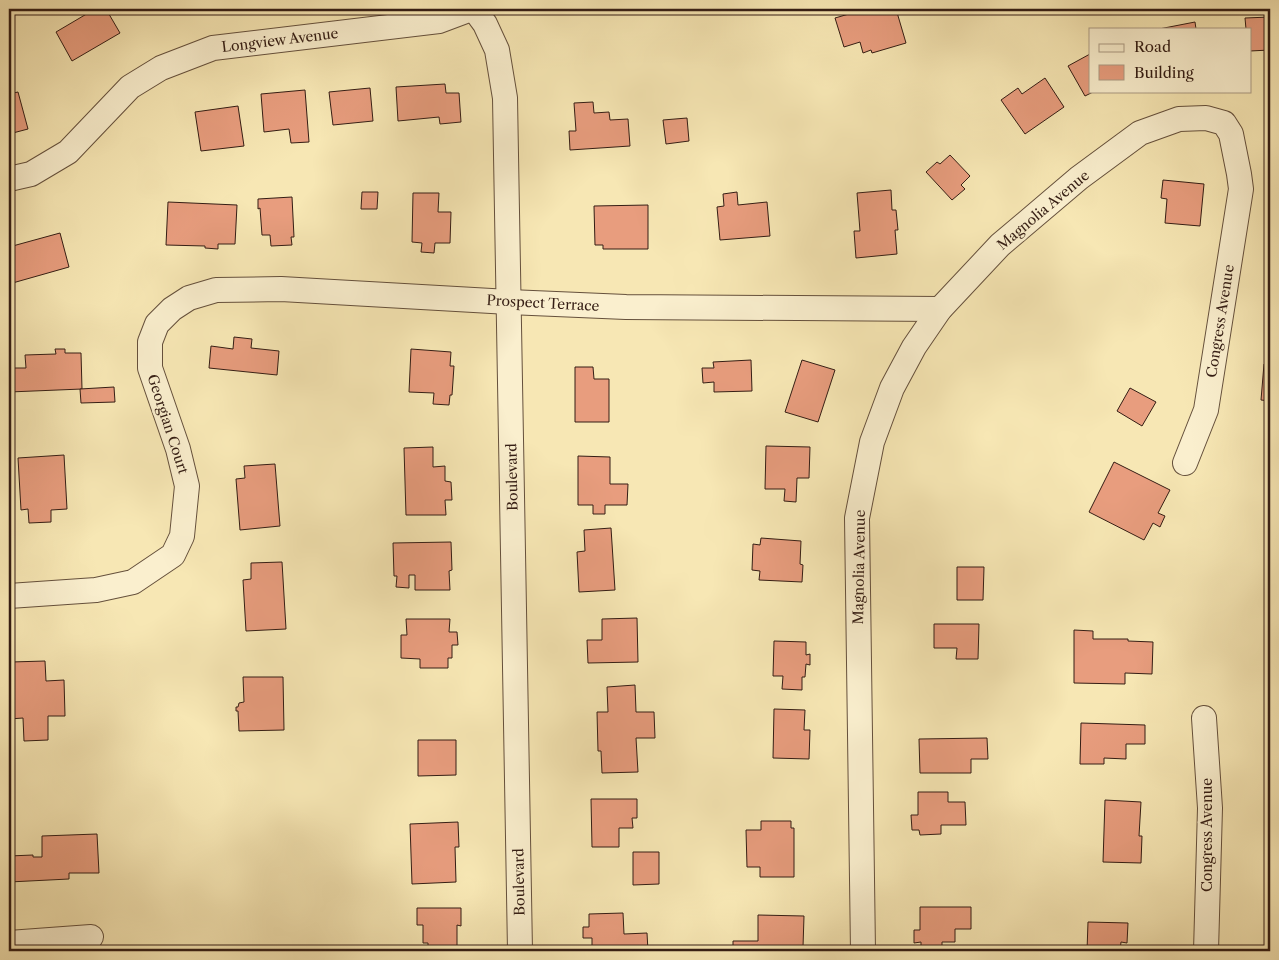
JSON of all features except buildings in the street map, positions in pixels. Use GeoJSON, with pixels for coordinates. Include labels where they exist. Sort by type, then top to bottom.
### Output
{"type":"FeatureCollection","features":[{"type":"Feature","properties":{"kind":"street","name":"Longview Avenue"},"geometry":{"type":"LineString","coordinates":[[9,178],[31,174],[68,152],[130,88],[161,68],[213,48],[438,21],[473,9]]}},
{"type":"Feature","properties":{"kind":"street","name":"Boulevard"},"geometry":{"type":"LineString","coordinates":[[473,9],[485,24],[496,50],[505,98],[520,951]]}},
{"type":"Feature","properties":{"kind":"street","name":"Magnolia Avenue"},"geometry":{"type":"LineString","coordinates":[[863,951],[857,518],[872,442],[892,388],[914,347],[940,309],[1000,245],[1079,178],[1140,133],[1180,119],[1206,118],[1224,123],[1231,134],[1239,174]]}},
{"type":"Feature","properties":{"kind":"street","name":"Congress Avenue"},"geometry":{"type":"LineString","coordinates":[[1185,463],[1206,410],[1241,189],[1239,174]]}},
{"type":"Feature","properties":{"kind":"street","name":"Prospect Terrace"},"geometry":{"type":"LineString","coordinates":[[157,324],[172,309],[189,298],[216,290],[281,289],[626,307],[940,309]]}},
{"type":"Feature","properties":{"kind":"street","name":"Georgian Court"},"geometry":{"type":"LineString","coordinates":[[9,596],[96,590],[133,582],[173,555],[182,536],[187,486],[178,449],[150,368],[150,342],[157,324]]}},
{"type":"Feature","properties":{"kind":"street","name":"Congress Avenue"},"geometry":{"type":"LineString","coordinates":[[1204,718],[1210,808],[1206,951]]}},
{"type":"Feature","properties":{"kind":"street"},"geometry":{"type":"LineString","coordinates":[[9,943],[91,937]]}}]}
